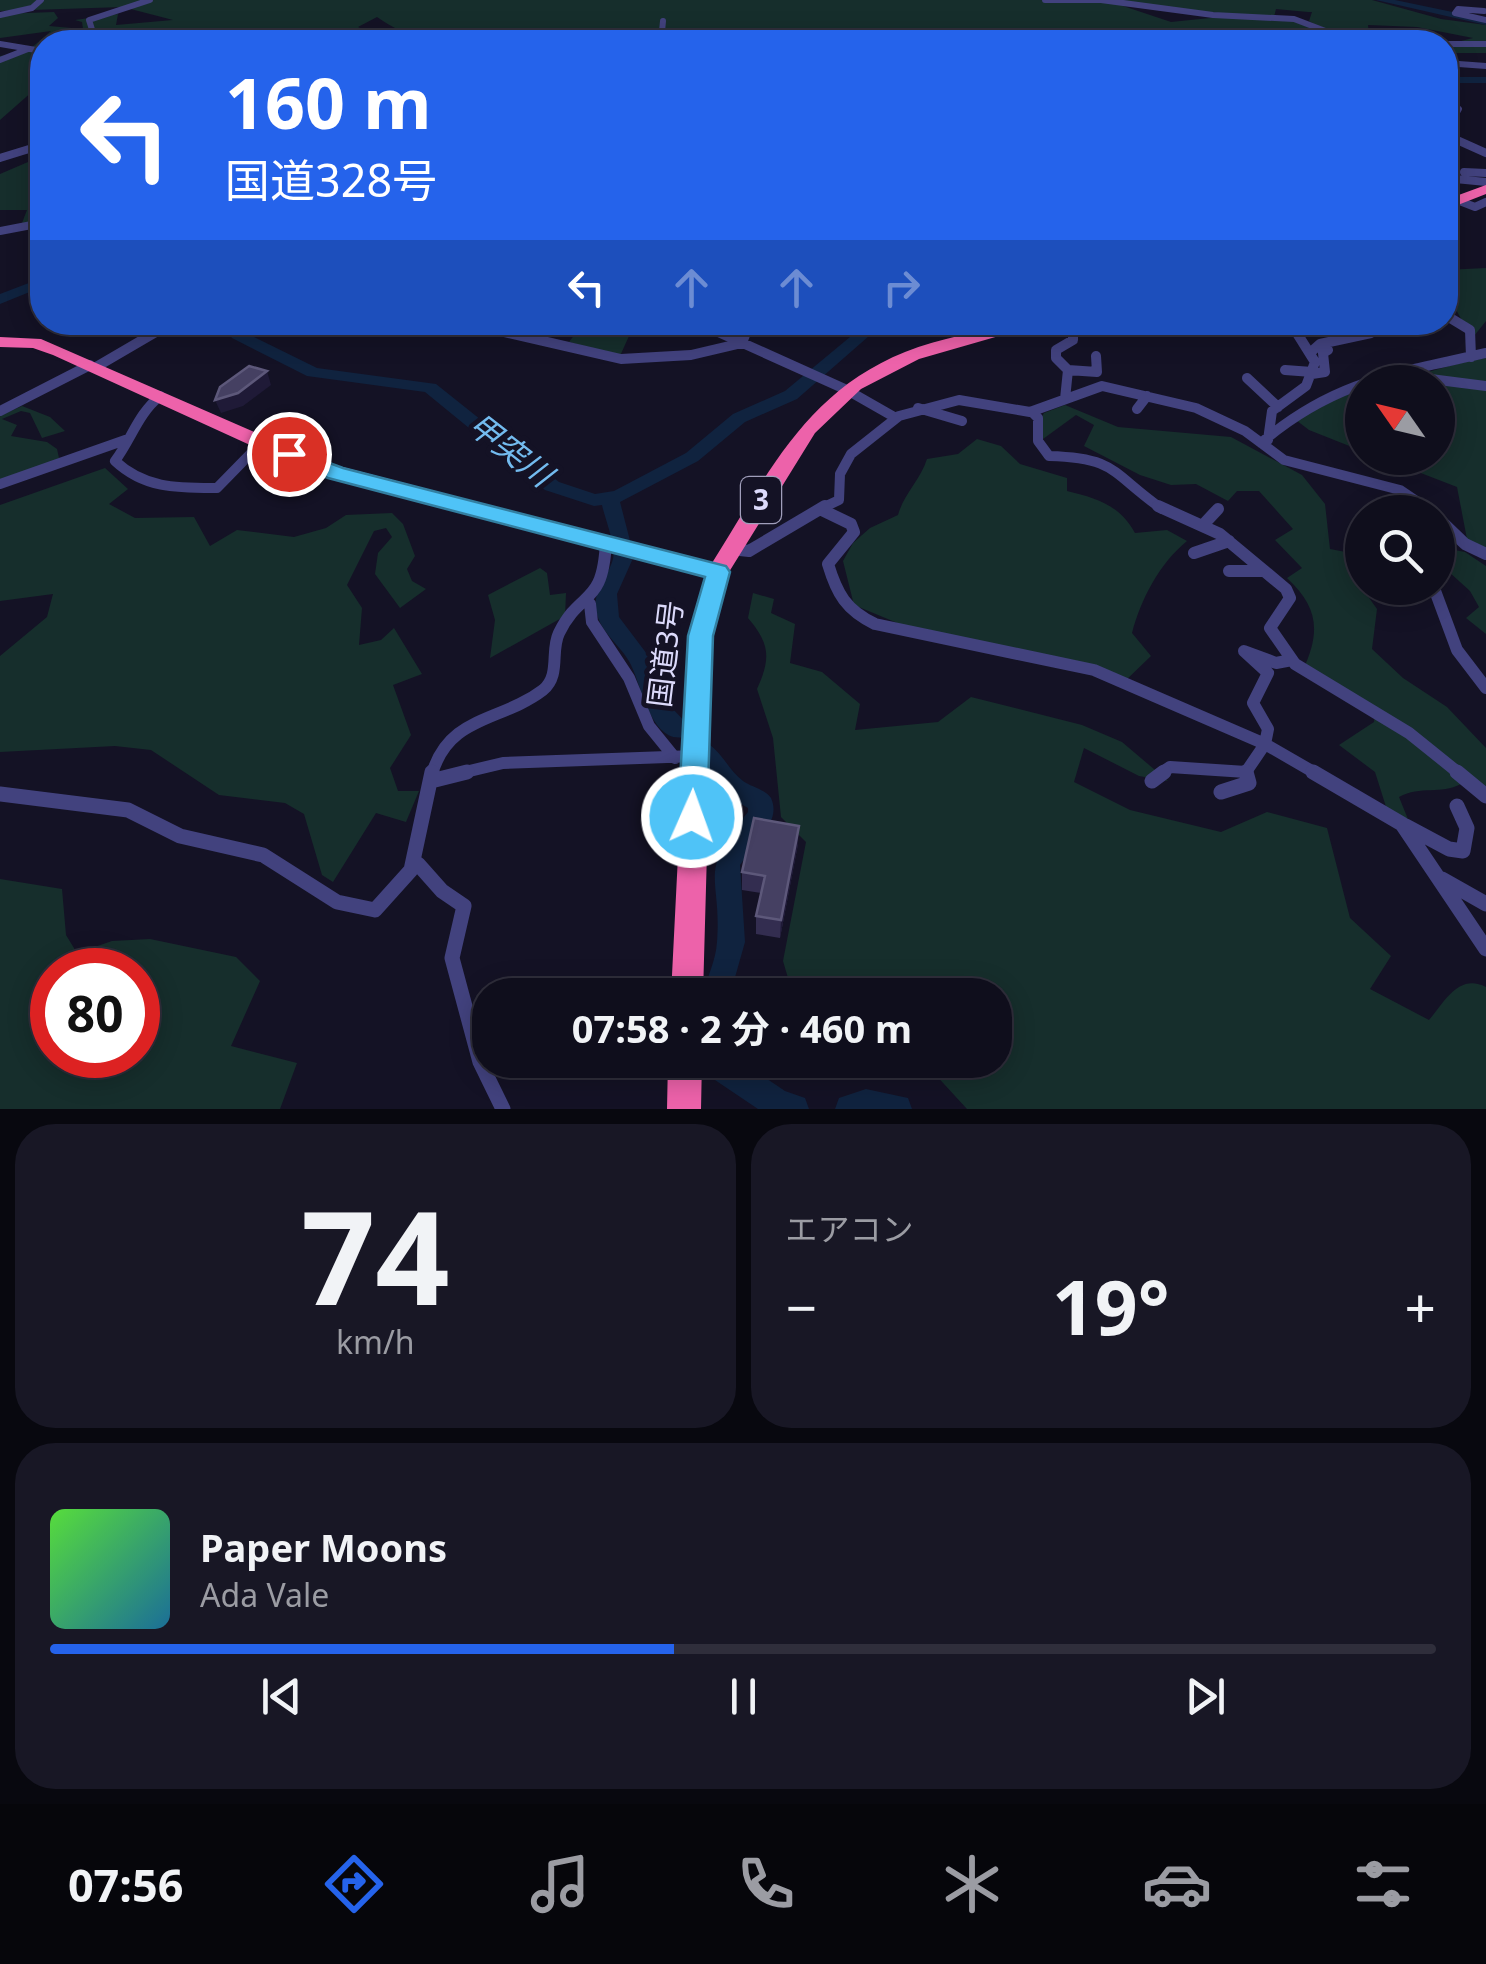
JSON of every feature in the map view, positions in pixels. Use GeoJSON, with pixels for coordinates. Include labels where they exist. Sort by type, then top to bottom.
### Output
{"type":"FeatureCollection","features":[{"type":"Feature","properties":{"kind":"highway"},"geometry":{"type":"LineString","coordinates":[[1458,200],[1486,191]]}},
{"type":"Feature","properties":{"kind":"highway","name":"国道3号"},"geometry":{"type":"LineString","coordinates":[[687,978],[685,757],[701,636],[725,560],[807,430],[839,387],[913,355],[989,335]]}},
{"type":"Feature","properties":{"kind":"highway"},"geometry":{"type":"LineString","coordinates":[[0,342],[34,344],[93,366],[336,473],[616,544],[725,560]]}},
{"type":"Feature","properties":{"kind":"highway"},"geometry":{"type":"LineString","coordinates":[[684,1109],[685,1078]]}},
{"type":"Feature","properties":{"kind":"street"},"geometry":{"type":"LineString","coordinates":[[0,15],[32,8],[42,0]]}},
{"type":"Feature","properties":{"kind":"street"},"geometry":{"type":"LineString","coordinates":[[92,30],[89,20],[150,0]]}},
{"type":"Feature","properties":{"kind":"street"},"geometry":{"type":"LineString","coordinates":[[1045,0],[1101,0],[1191,13],[1301,20],[1325,30]]}},
{"type":"Feature","properties":{"kind":"street"},"geometry":{"type":"LineString","coordinates":[[1484,11],[1458,9],[1455,13],[1486,20]]}},
{"type":"Feature","properties":{"kind":"street"},"geometry":{"type":"LineString","coordinates":[[662,30],[663,21]]}},
{"type":"Feature","properties":{"kind":"street"},"geometry":{"type":"LineString","coordinates":[[0,44],[28,49]]}},
{"type":"Feature","properties":{"kind":"street"},"geometry":{"type":"LineString","coordinates":[[1458,44],[1486,44]]}},
{"type":"Feature","properties":{"kind":"street"},"geometry":{"type":"LineString","coordinates":[[0,60],[28,49]]}},
{"type":"Feature","properties":{"kind":"street"},"geometry":{"type":"LineString","coordinates":[[1458,63],[1486,66]]}},
{"type":"Feature","properties":{"kind":"street"},"geometry":{"type":"LineString","coordinates":[[1458,138],[1486,152]]}},
{"type":"Feature","properties":{"kind":"street"},"geometry":{"type":"LineString","coordinates":[[0,158],[30,149]]}},
{"type":"Feature","properties":{"kind":"street"},"geometry":{"type":"LineString","coordinates":[[1458,173],[1486,173]]}},
{"type":"Feature","properties":{"kind":"street"},"geometry":{"type":"LineString","coordinates":[[1458,178],[1486,191]]}},
{"type":"Feature","properties":{"kind":"street"},"geometry":{"type":"LineString","coordinates":[[0,230],[30,225]]}},
{"type":"Feature","properties":{"kind":"street"},"geometry":{"type":"LineString","coordinates":[[1458,322],[1472,329],[1475,338],[1471,358]]}},
{"type":"Feature","properties":{"kind":"street"},"geometry":{"type":"LineString","coordinates":[[0,411],[150,335]]}},
{"type":"Feature","properties":{"kind":"street"},"geometry":{"type":"LineString","coordinates":[[519,335],[621,358],[691,354],[742,343]]}},
{"type":"Feature","properties":{"kind":"street"},"geometry":{"type":"LineString","coordinates":[[724,335],[839,387],[896,418]]}},
{"type":"Feature","properties":{"kind":"street"},"geometry":{"type":"LineString","coordinates":[[742,343],[745,335]]}},
{"type":"Feature","properties":{"kind":"street"},"geometry":{"type":"LineString","coordinates":[[1073,335],[1073,340],[1056,350],[1056,358],[1068,370],[1098,372],[1096,356]]}},
{"type":"Feature","properties":{"kind":"street"},"geometry":{"type":"LineString","coordinates":[[1265,441],[1272,411],[1306,386],[1312,373],[1312,352],[1299,335]]}},
{"type":"Feature","properties":{"kind":"street"},"geometry":{"type":"LineString","coordinates":[[1312,352],[1320,344],[1362,335]]}},
{"type":"Feature","properties":{"kind":"street"},"geometry":{"type":"LineString","coordinates":[[1285,370],[1325,372],[1322,353],[1328,350]]}},
{"type":"Feature","properties":{"kind":"street"},"geometry":{"type":"LineString","coordinates":[[1441,365],[1486,352]]}},
{"type":"Feature","properties":{"kind":"street"},"geometry":{"type":"LineString","coordinates":[[1065,399],[1068,370]]}},
{"type":"Feature","properties":{"kind":"street"},"geometry":{"type":"LineString","coordinates":[[1247,378],[1278,407]]}},
{"type":"Feature","properties":{"kind":"street"},"geometry":{"type":"LineString","coordinates":[[1455,382],[1486,386]]}},
{"type":"Feature","properties":{"kind":"street"},"geometry":{"type":"LineString","coordinates":[[725,560],[749,551],[840,500],[839,473],[858,448],[896,418],[934,402],[981,400],[1015,412],[1032,412],[1088,387],[1102,386],[1138,402],[1223,418],[1265,441],[1284,460],[1407,495]]}},
{"type":"Feature","properties":{"kind":"street"},"geometry":{"type":"LineString","coordinates":[[1265,441],[1289,419],[1345,388]]}},
{"type":"Feature","properties":{"kind":"street"},"geometry":{"type":"LineString","coordinates":[[0,484],[130,438],[136,434],[140,413],[160,396]]}},
{"type":"Feature","properties":{"kind":"street"},"geometry":{"type":"LineString","coordinates":[[918,408],[940,419],[962,420]]}},
{"type":"Feature","properties":{"kind":"street"},"geometry":{"type":"LineString","coordinates":[[1032,412],[1038,418],[1038,440],[1049,456],[1101,460],[1169,514],[1203,525],[1264,571],[1290,598],[1270,628],[1292,660],[1409,734],[1486,796]]}},
{"type":"Feature","properties":{"kind":"street"},"geometry":{"type":"LineString","coordinates":[[130,438],[116,461],[128,475],[157,488],[217,488],[262,442]]}},
{"type":"Feature","properties":{"kind":"street"},"geometry":{"type":"LineString","coordinates":[[820,508],[852,524],[854,532],[828,564],[837,596],[858,616],[899,631],[1094,670],[1265,744],[1449,850],[1463,851],[1468,840],[1466,822],[1457,806]]}},
{"type":"Feature","properties":{"kind":"street"},"geometry":{"type":"LineString","coordinates":[[1203,525],[1218,509]]}},
{"type":"Feature","properties":{"kind":"street"},"geometry":{"type":"LineString","coordinates":[[1455,534],[1486,554]]}},
{"type":"Feature","properties":{"kind":"street"},"geometry":{"type":"LineString","coordinates":[[1194,553],[1228,541]]}},
{"type":"Feature","properties":{"kind":"street"},"geometry":{"type":"LineString","coordinates":[[0,794],[128,810],[180,836],[264,855],[337,902],[366,912],[383,905],[418,864],[432,780],[446,742],[474,721],[547,686],[555,669],[557,636],[590,604],[606,575],[616,544]]}},
{"type":"Feature","properties":{"kind":"street"},"geometry":{"type":"LineString","coordinates":[[1229,571],[1264,571]]}},
{"type":"Feature","properties":{"kind":"street"},"geometry":{"type":"LineString","coordinates":[[590,604],[592,622],[629,678],[650,726],[685,757]]}},
{"type":"Feature","properties":{"kind":"street"},"geometry":{"type":"LineString","coordinates":[[1440,605],[1456,650],[1486,688]]}},
{"type":"Feature","properties":{"kind":"street"},"geometry":{"type":"LineString","coordinates":[[1246,772],[1265,744],[1268,729],[1252,706],[1252,695],[1268,673],[1244,651],[1261,660],[1292,660]]}},
{"type":"Feature","properties":{"kind":"street"},"geometry":{"type":"LineString","coordinates":[[432,780],[503,762],[685,757]]}},
{"type":"Feature","properties":{"kind":"street"},"geometry":{"type":"LineString","coordinates":[[1152,780],[1170,768],[1246,772]]}},
{"type":"Feature","properties":{"kind":"street"},"geometry":{"type":"LineString","coordinates":[[1221,792],[1249,782],[1246,772]]}},
{"type":"Feature","properties":{"kind":"street"},"geometry":{"type":"LineString","coordinates":[[1402,824],[1486,948]]}},
{"type":"Feature","properties":{"kind":"street"},"geometry":{"type":"LineString","coordinates":[[418,864],[442,891],[464,906],[452,958],[480,1062],[503,1109]]}},
{"type":"Feature","properties":{"kind":"street"},"geometry":{"type":"LineString","coordinates":[[1439,877],[1486,904]]}},
{"type":"Feature","properties":{"kind":"green space"},"geometry":{"type":"Polygon","coordinates":[[[0,0],[1372,0],[1441,19],[1486,25],[1486,53],[1458,53],[1458,42],[1473,38],[1458,35],[1458,30],[1368,25],[1369,30],[1330,30],[1309,21],[1312,12],[1276,9],[1274,17],[1123,6],[1171,22],[1220,17],[1290,20],[1316,30],[398,30],[377,17],[358,27],[364,30],[30,30],[30,34],[0,38],[0,14],[54,12],[58,18],[49,26],[83,29],[82,22],[75,20],[118,14],[116,25],[173,20],[123,7],[0,11],[0,0]]]}},
{"type":"Feature","properties":{"kind":"green space"},"geometry":{"type":"Polygon","coordinates":[[[30,51],[30,94],[0,120],[0,56],[30,51]]]}},
{"type":"Feature","properties":{"kind":"green space"},"geometry":{"type":"Polygon","coordinates":[[[30,161],[30,223],[22,223],[27,210],[0,210],[0,174],[30,161]]]}},
{"type":"Feature","properties":{"kind":"green space"},"geometry":{"type":"Polygon","coordinates":[[[1486,268],[1486,321],[1474,336],[1458,313],[1458,269],[1486,268]]]}},
{"type":"Feature","properties":{"kind":"green space"},"geometry":{"type":"Polygon","coordinates":[[[574,335],[629,336],[620,356],[569,342],[574,335]]]}},
{"type":"Feature","properties":{"kind":"green space"},"geometry":{"type":"Polygon","coordinates":[[[1486,358],[1486,553],[1467,539],[1457,487],[1426,475],[1455,475],[1452,365],[1486,358]]]}},
{"type":"Feature","properties":{"kind":"green space"},"geometry":{"type":"Polygon","coordinates":[[[1345,388],[1345,444],[1309,430],[1292,417],[1345,388]]]}},
{"type":"Feature","properties":{"kind":"green space"},"geometry":{"type":"Polygon","coordinates":[[[1065,405],[1118,427],[1231,437],[1302,475],[1325,504],[1330,549],[1345,552],[1345,605],[1374,605],[1377,609],[1372,649],[1403,678],[1447,707],[1486,748],[1486,799],[1461,784],[1399,797],[1414,834],[1388,813],[1375,772],[1339,745],[1374,722],[1375,712],[1303,670],[1312,643],[1313,620],[1305,599],[1287,578],[1302,568],[1275,540],[1293,529],[1259,491],[1237,491],[1228,501],[1196,484],[1171,485],[1140,475],[1084,446],[1094,425],[1076,415],[1043,439],[1039,422],[1044,413],[1065,405]]]}},
{"type":"Feature","properties":{"kind":"green space"},"geometry":{"type":"Polygon","coordinates":[[[22,406],[50,417],[65,431],[42,438],[30,413],[21,411],[2,419],[17,425],[11,436],[47,442],[57,449],[59,458],[0,484],[0,416],[22,406]]]}},
{"type":"Feature","properties":{"kind":"green space"},"geometry":{"type":"Polygon","coordinates":[[[977,439],[1001,446],[1020,464],[1067,478],[1067,491],[1106,504],[1135,533],[1167,530],[1187,541],[1160,571],[1140,608],[1132,633],[1151,656],[1123,683],[907,627],[854,605],[843,561],[853,543],[870,528],[898,515],[927,459],[958,454],[977,439]]]}},
{"type":"Feature","properties":{"kind":"green space"},"geometry":{"type":"Polygon","coordinates":[[[105,468],[128,489],[109,504],[135,518],[194,517],[210,546],[237,530],[294,537],[326,528],[346,515],[392,513],[403,524],[415,556],[407,569],[412,581],[426,589],[400,608],[375,574],[378,553],[392,537],[386,528],[374,531],[347,585],[362,608],[359,645],[381,640],[394,628],[422,674],[393,685],[411,735],[390,768],[398,791],[419,791],[406,822],[376,813],[333,882],[322,875],[304,814],[285,803],[219,795],[151,750],[115,746],[0,752],[0,656],[47,617],[53,594],[0,601],[0,505],[105,468]]]}},
{"type":"Feature","properties":{"kind":"green space"},"geometry":{"type":"Polygon","coordinates":[[[1455,550],[1486,566],[1486,634],[1466,618],[1479,607],[1470,591],[1455,577],[1455,550]]]}},
{"type":"Feature","properties":{"kind":"green space"},"geometry":{"type":"Polygon","coordinates":[[[540,568],[547,573],[550,595],[566,593],[565,616],[490,658],[495,620],[488,595],[540,568]]]}},
{"type":"Feature","properties":{"kind":"green space"},"geometry":{"type":"Polygon","coordinates":[[[753,593],[774,599],[771,613],[795,624],[790,663],[822,672],[860,704],[855,730],[938,722],[971,697],[1082,725],[1122,742],[1168,781],[1139,776],[1084,748],[1074,782],[1130,810],[1221,832],[1267,812],[1327,828],[1350,918],[1391,956],[1370,989],[1429,1020],[1460,986],[1486,987],[1486,1109],[967,1109],[939,1078],[1012,1078],[1012,978],[788,978],[783,961],[806,842],[781,817],[773,738],[757,689],[766,652],[761,636],[748,618],[753,593]]]}},
{"type":"Feature","properties":{"kind":"green space"},"geometry":{"type":"Polygon","coordinates":[[[0,879],[62,889],[66,935],[74,948],[30,948],[30,1078],[160,1078],[160,948],[92,948],[112,941],[150,939],[236,957],[260,981],[231,1046],[297,1063],[280,1109],[0,1109],[0,879]]]}},
{"type":"Feature","properties":{"kind":"building"},"geometry":{"type":"Polygon","coordinates":[[[249,366],[267,371],[238,393],[215,400],[220,387],[249,366]]]}},
{"type":"Feature","properties":{"kind":"building"},"geometry":{"type":"Polygon","coordinates":[[[754,818],[799,826],[781,920],[756,916],[765,876],[742,872],[754,818]]]}},
{"type":"Feature","properties":{"kind":"waterway"},"geometry":{"type":"LineString","coordinates":[[1381,0],[1486,22]]}},
{"type":"Feature","properties":{"kind":"waterway","name":"甲突川"},"geometry":{"type":"LineString","coordinates":[[1458,80],[1486,80]]}},
{"type":"Feature","properties":{"kind":"waterway","name":"甲突川"},"geometry":{"type":"LineString","coordinates":[[0,299],[30,287]]}},
{"type":"Feature","properties":{"kind":"waterway","name":"甲突川"},"geometry":{"type":"LineString","coordinates":[[238,335],[313,372],[430,388],[552,486],[594,500],[619,496],[692,457],[739,418],[791,395],[863,335]]}},
{"type":"Feature","properties":{"kind":"waterway"},"geometry":{"type":"LineString","coordinates":[[610,499],[624,556],[607,594],[608,617],[642,664],[657,705],[680,729]]}},
{"type":"Feature","properties":{"kind":"waterway"},"geometry":{"type":"LineString","coordinates":[[701,750],[734,788],[760,802],[761,815],[727,865],[731,942],[722,978]]}},
{"type":"Feature","properties":{"kind":"waterway"},"geometry":{"type":"LineString","coordinates":[[739,1078],[778,1105],[794,1109]]}},
{"type":"Feature","properties":{"kind":"waterway"},"geometry":{"type":"LineString","coordinates":[[850,1109],[866,1104],[897,1109]]}},
{"type":"Feature","properties":{"kind":"route"},"geometry":{"type":"LineString","coordinates":[[289,454],[336,473],[718,572],[701,636],[692,817]]}}]}
